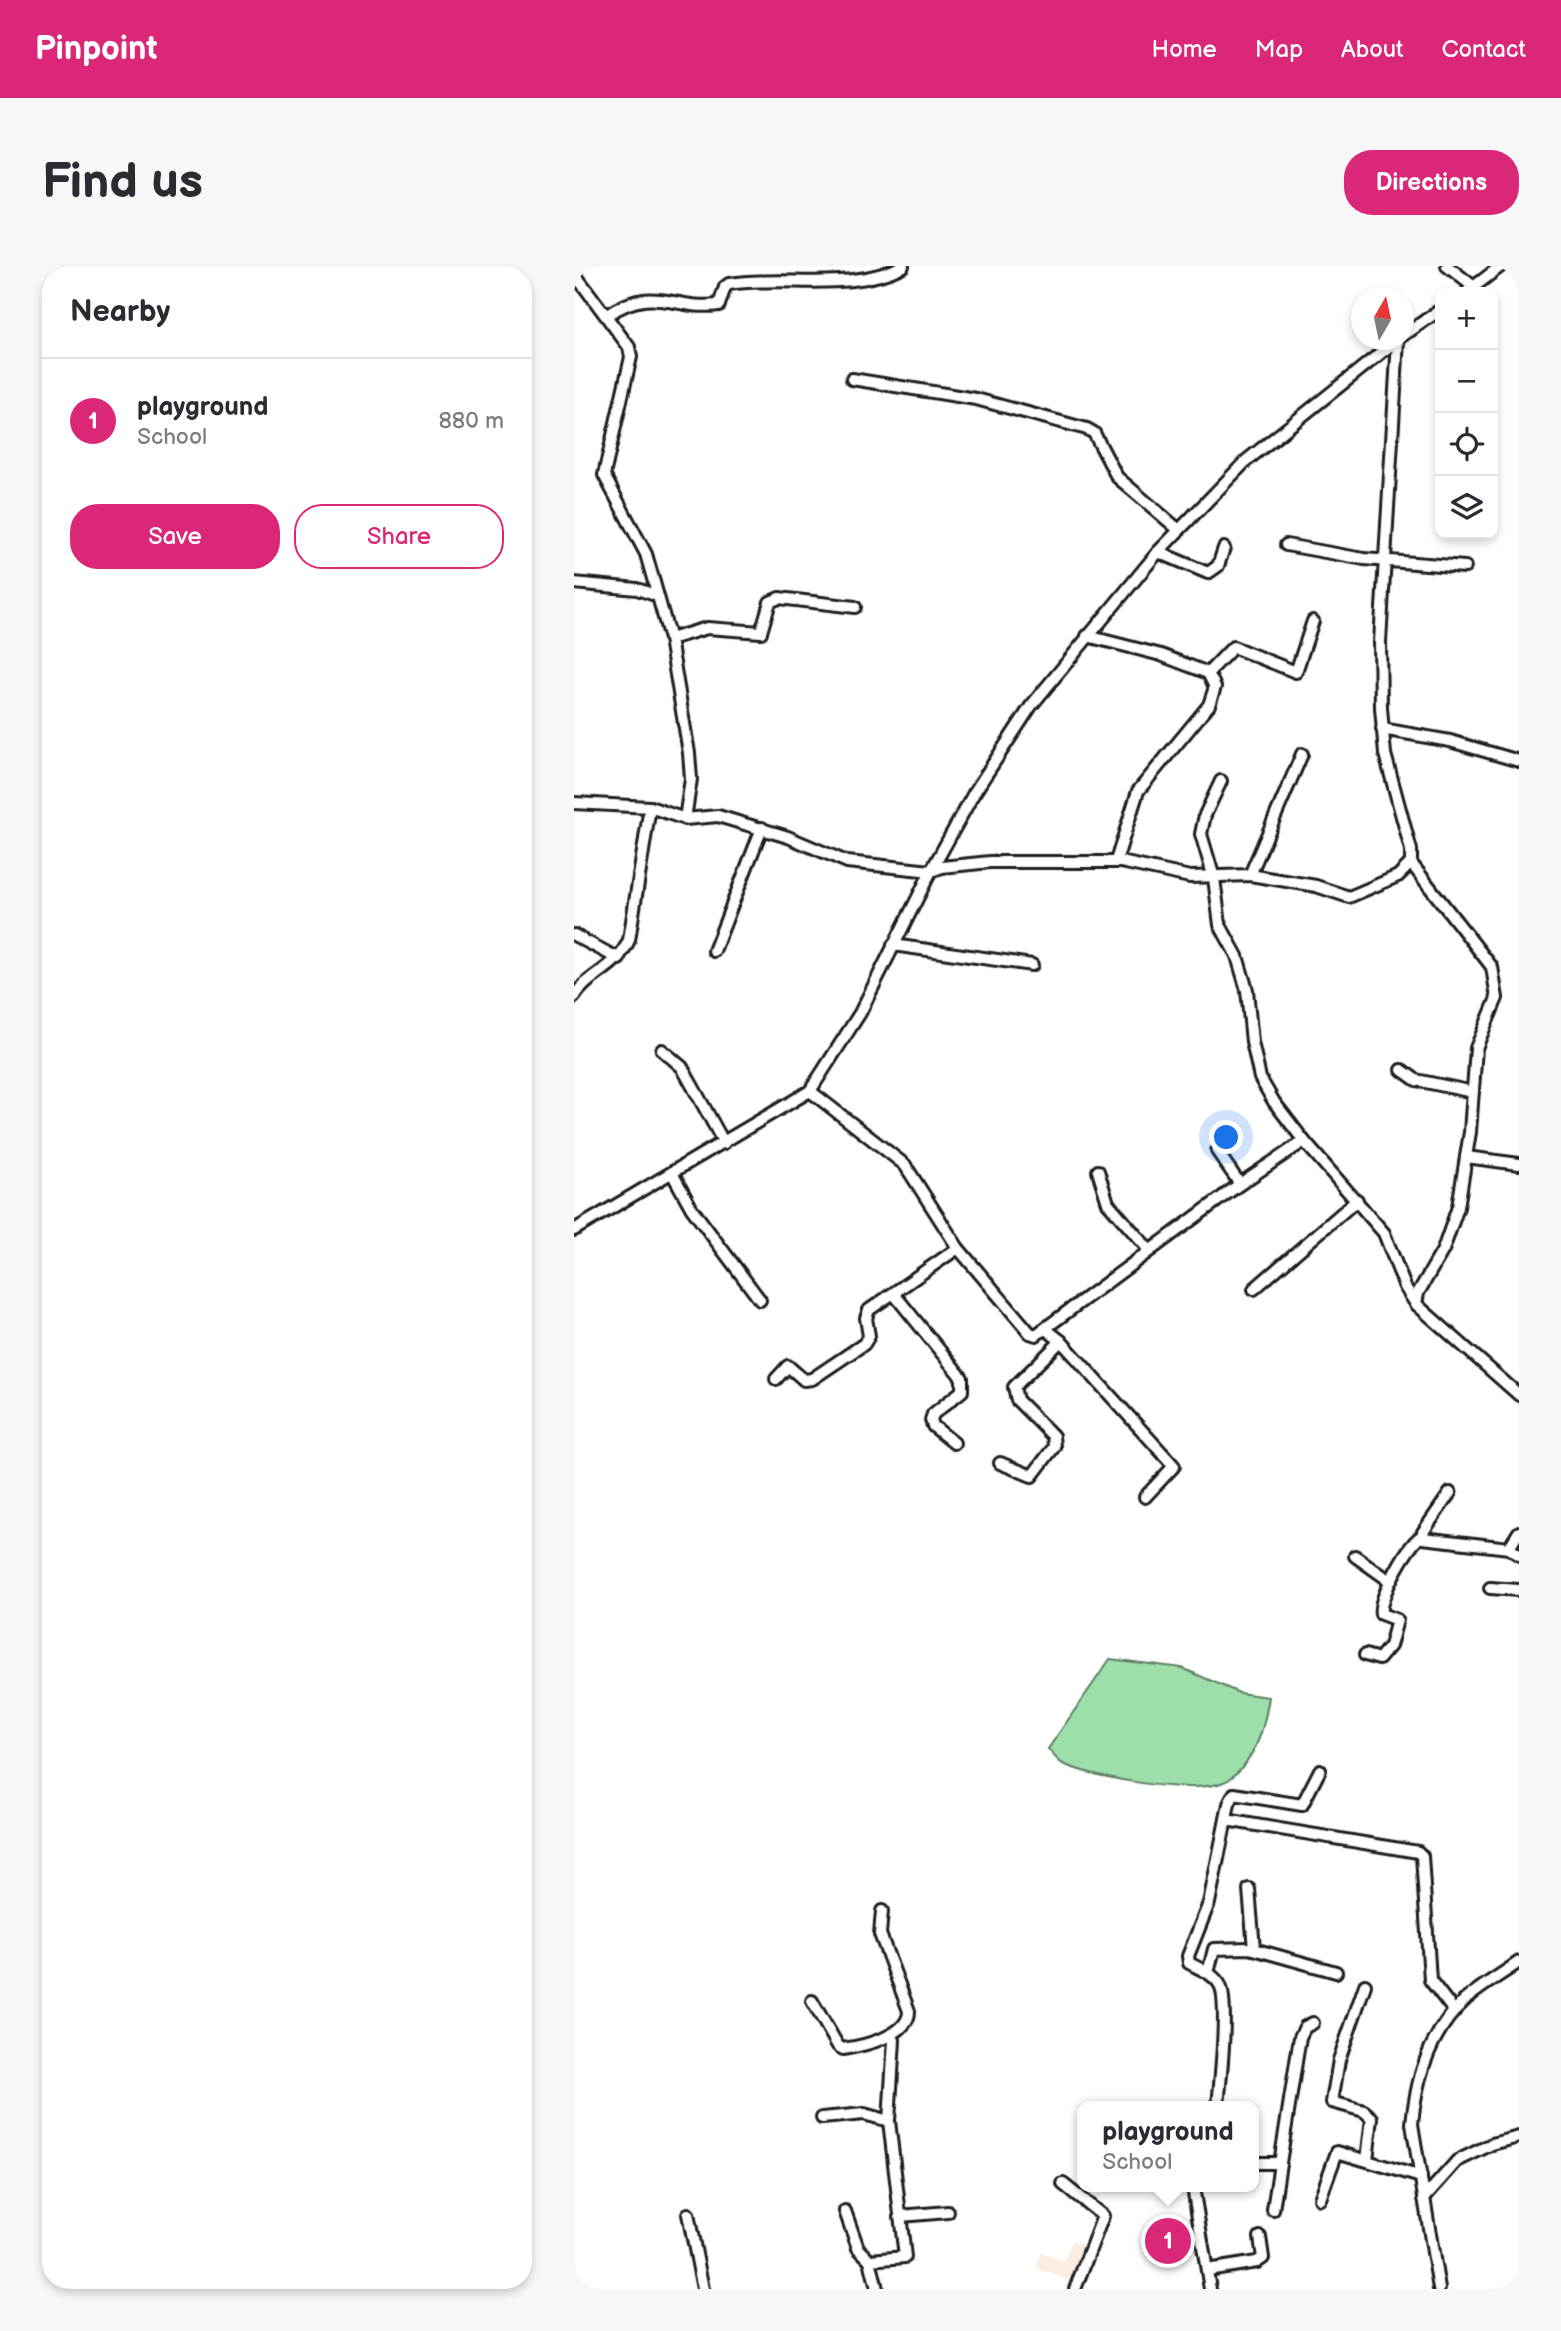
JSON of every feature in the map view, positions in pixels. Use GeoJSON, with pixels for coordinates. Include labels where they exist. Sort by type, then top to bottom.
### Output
{"type":"FeatureCollection","features":[{"type":"Feature","properties":{"kind":"street"},"geometry":{"type":"LineString","coordinates":[[607,315],[624,304],[642,299],[660,298],[719,305],[725,287],[729,284],[858,279],[890,272],[903,266]]}},
{"type":"Feature","properties":{"kind":"street"},"geometry":{"type":"LineString","coordinates":[[1447,266],[1467,287]]}},
{"type":"Feature","properties":{"kind":"street"},"geometry":{"type":"LineString","coordinates":[[1474,287],[1501,266]]}},
{"type":"Feature","properties":{"kind":"street"},"geometry":{"type":"LineString","coordinates":[[574,273],[629,347],[631,357],[604,475],[646,554],[655,595],[670,639],[689,753],[691,779],[685,819]]}},
{"type":"Feature","properties":{"kind":"street"},"geometry":{"type":"LineString","coordinates":[[1414,328],[1435,313]]}},
{"type":"Feature","properties":{"kind":"street"},"geometry":{"type":"LineString","coordinates":[[574,1230],[810,1091],[860,1013],[931,871],[1010,736],[1087,636],[1158,552],[1246,461],[1385,350]]}},
{"type":"Feature","properties":{"kind":"street"},"geometry":{"type":"LineString","coordinates":[[574,803],[650,807],[685,819],[718,816],[762,828],[847,862],[931,871],[942,867],[990,862],[1116,861],[1140,864],[1190,877],[1214,878],[1227,874],[1250,876],[1321,888],[1349,897],[1398,876],[1410,863],[1411,850],[1385,754],[1380,642],[1396,350]]}},
{"type":"Feature","properties":{"kind":"street"},"geometry":{"type":"LineString","coordinates":[[852,379],[976,399],[1087,429],[1094,433],[1117,477],[1179,530]]}},
{"type":"Feature","properties":{"kind":"street"},"geometry":{"type":"LineString","coordinates":[[1286,545],[1385,560],[1465,567]]}},
{"type":"Feature","properties":{"kind":"street"},"geometry":{"type":"LineString","coordinates":[[1158,552],[1208,573],[1218,566],[1224,548]]}},
{"type":"Feature","properties":{"kind":"street"},"geometry":{"type":"LineString","coordinates":[[574,583],[637,589],[655,595]]}},
{"type":"Feature","properties":{"kind":"street"},"geometry":{"type":"LineString","coordinates":[[670,639],[707,628],[761,632],[770,602],[779,598],[855,607]]}},
{"type":"Feature","properties":{"kind":"street"},"geometry":{"type":"LineString","coordinates":[[1208,673],[1233,647],[1296,671],[1313,621]]}},
{"type":"Feature","properties":{"kind":"street"},"geometry":{"type":"LineString","coordinates":[[1087,636],[1161,655],[1208,673],[1215,687],[1213,699],[1142,783],[1133,801],[1116,861]]}},
{"type":"Feature","properties":{"kind":"street"},"geometry":{"type":"LineString","coordinates":[[1382,729],[1450,741],[1519,761]]}},
{"type":"Feature","properties":{"kind":"street"},"geometry":{"type":"LineString","coordinates":[[1250,876],[1302,754]]}},
{"type":"Feature","properties":{"kind":"street"},"geometry":{"type":"LineString","coordinates":[[1221,781],[1202,825],[1214,878],[1220,925],[1237,956],[1247,990],[1252,1042],[1260,1078],[1274,1102],[1304,1141],[1384,1233],[1405,1287],[1416,1304],[1519,1395]]}},
{"type":"Feature","properties":{"kind":"street"},"geometry":{"type":"LineString","coordinates":[[574,997],[580,989],[619,959],[633,926],[650,807]]}},
{"type":"Feature","properties":{"kind":"street"},"geometry":{"type":"LineString","coordinates":[[714,951],[762,828]]}},
{"type":"Feature","properties":{"kind":"street"},"geometry":{"type":"LineString","coordinates":[[1410,863],[1474,940],[1495,976],[1497,998],[1476,1048],[1461,1194],[1449,1236],[1429,1278],[1418,1293],[1416,1304]]}},
{"type":"Feature","properties":{"kind":"street"},"geometry":{"type":"LineString","coordinates":[[574,935],[619,959]]}},
{"type":"Feature","properties":{"kind":"street"},"geometry":{"type":"LineString","coordinates":[[893,945],[1032,965]]}},
{"type":"Feature","properties":{"kind":"street"},"geometry":{"type":"LineString","coordinates":[[662,1050],[682,1067],[724,1143]]}},
{"type":"Feature","properties":{"kind":"street"},"geometry":{"type":"LineString","coordinates":[[1402,1070],[1416,1080],[1473,1092]]}},
{"type":"Feature","properties":{"kind":"street"},"geometry":{"type":"LineString","coordinates":[[810,1091],[905,1165],[958,1248],[1030,1333],[1039,1334],[1149,1250],[1304,1141]]}},
{"type":"Feature","properties":{"kind":"street"},"geometry":{"type":"LineString","coordinates":[[1217,1151],[1240,1184]]}},
{"type":"Feature","properties":{"kind":"street"},"geometry":{"type":"LineString","coordinates":[[1466,1157],[1519,1164]]}},
{"type":"Feature","properties":{"kind":"street"},"geometry":{"type":"LineString","coordinates":[[1098,1171],[1108,1203],[1149,1250]]}},
{"type":"Feature","properties":{"kind":"street"},"geometry":{"type":"LineString","coordinates":[[672,1172],[692,1209],[760,1300]]}},
{"type":"Feature","properties":{"kind":"street"},"geometry":{"type":"LineString","coordinates":[[1254,1289],[1357,1200]]}},
{"type":"Feature","properties":{"kind":"street"},"geometry":{"type":"LineString","coordinates":[[776,1379],[788,1366],[804,1380],[812,1379],[864,1344],[869,1336],[866,1312],[958,1248]]}},
{"type":"Feature","properties":{"kind":"street"},"geometry":{"type":"LineString","coordinates":[[894,1294],[962,1378],[962,1391],[933,1414],[931,1420],[933,1426],[954,1443]]}},
{"type":"Feature","properties":{"kind":"street"},"geometry":{"type":"LineString","coordinates":[[1043,1330],[1047,1329],[1061,1341],[1174,1466],[1145,1497]]}},
{"type":"Feature","properties":{"kind":"street"},"geometry":{"type":"LineString","coordinates":[[1000,1463],[1032,1476],[1054,1447],[1055,1438],[1017,1401],[1014,1387],[1061,1341]]}},
{"type":"Feature","properties":{"kind":"street"},"geometry":{"type":"LineString","coordinates":[[1365,1655],[1381,1658],[1389,1650],[1397,1619],[1379,1612],[1390,1581],[1410,1544],[1422,1536],[1450,1493]]}},
{"type":"Feature","properties":{"kind":"street"},"geometry":{"type":"LineString","coordinates":[[1509,1548],[1519,1532]]}},
{"type":"Feature","properties":{"kind":"street"},"geometry":{"type":"LineString","coordinates":[[1422,1536],[1509,1548],[1519,1555]]}},
{"type":"Feature","properties":{"kind":"street"},"geometry":{"type":"LineString","coordinates":[[1355,1556],[1390,1581]]}},
{"type":"Feature","properties":{"kind":"street"},"geometry":{"type":"LineString","coordinates":[[1490,1588],[1519,1590]]}},
{"type":"Feature","properties":{"kind":"street"},"geometry":{"type":"LineString","coordinates":[[1218,2101],[1223,2056],[1222,1993],[1220,1986],[1208,1973],[1189,1963],[1188,1956],[1209,1903],[1234,1794],[1302,1805],[1320,1770]]}},
{"type":"Feature","properties":{"kind":"street"},"geometry":{"type":"LineString","coordinates":[[1226,1820],[1418,1852],[1422,1856],[1430,1980],[1454,2011]]}},
{"type":"Feature","properties":{"kind":"street"},"geometry":{"type":"LineString","coordinates":[[1249,1889],[1254,1949]]}},
{"type":"Feature","properties":{"kind":"street"},"geometry":{"type":"LineString","coordinates":[[812,2001],[838,2046],[843,2049],[890,2036],[910,2015],[880,1934],[882,1911]]}},
{"type":"Feature","properties":{"kind":"street"},"geometry":{"type":"LineString","coordinates":[[1208,1973],[1214,1949],[1254,1949],[1336,1972]]}},
{"type":"Feature","properties":{"kind":"street"},"geometry":{"type":"LineString","coordinates":[[1439,2289],[1412,2124],[1423,2064],[1454,2011],[1519,1962]]}},
{"type":"Feature","properties":{"kind":"street"},"geometry":{"type":"LineString","coordinates":[[1365,1985],[1339,2060],[1332,2102],[1364,2112],[1372,2118],[1367,2160]]}},
{"type":"Feature","properties":{"kind":"street"},"geometry":{"type":"LineString","coordinates":[[1273,2210],[1300,2037],[1305,2027],[1313,2023]]}},
{"type":"Feature","properties":{"kind":"street"},"geometry":{"type":"LineString","coordinates":[[870,2260],[905,2258],[890,2121],[894,2040],[890,2036]]}},
{"type":"Feature","properties":{"kind":"street"},"geometry":{"type":"LineString","coordinates":[[822,2118],[864,2114],[890,2121]]}},
{"type":"Feature","properties":{"kind":"street"},"geometry":{"type":"LineString","coordinates":[[1424,2198],[1457,2161],[1492,2144],[1519,2137]]}},
{"type":"Feature","properties":{"kind":"street"},"geometry":{"type":"LineString","coordinates":[[1320,2199],[1336,2152],[1421,2177]]}},
{"type":"Feature","properties":{"kind":"street"},"geometry":{"type":"LineString","coordinates":[[1259,2163],[1280,2163]]}},
{"type":"Feature","properties":{"kind":"street"},"geometry":{"type":"LineString","coordinates":[[1063,2184],[1103,2216],[1090,2258],[1075,2289]]}},
{"type":"Feature","properties":{"kind":"street"},"geometry":{"type":"LineString","coordinates":[[1194,2192],[1210,2289]]}},
{"type":"Feature","properties":{"kind":"street"},"geometry":{"type":"LineString","coordinates":[[845,2211],[858,2248],[870,2260],[877,2289]]}},
{"type":"Feature","properties":{"kind":"street"},"geometry":{"type":"LineString","coordinates":[[901,2216],[948,2212]]}},
{"type":"Feature","properties":{"kind":"street"},"geometry":{"type":"LineString","coordinates":[[688,2214],[703,2289]]}},
{"type":"Feature","properties":{"kind":"street"},"geometry":{"type":"LineString","coordinates":[[1207,2270],[1257,2262],[1263,2258],[1260,2237]]}},
{"type":"Feature","properties":{"kind":"shaded area"},"geometry":{"type":"Polygon","coordinates":[[[1168,2221],[1183,2227],[1189,2242],[1183,2257],[1168,2263],[1153,2257],[1147,2242],[1153,2227],[1168,2221]]]}},
{"type":"Feature","properties":{"kind":"shaded area"},"geometry":{"type":"Polygon","coordinates":[[[1072,2240],[1090,2247],[1077,2283],[1036,2268],[1041,2253],[1064,2261],[1072,2240]]]}},
{"type":"Feature","properties":{"kind":"green space"},"geometry":{"type":"Polygon","coordinates":[[[1110,1659],[1182,1668],[1239,1693],[1269,1697],[1262,1731],[1240,1770],[1218,1784],[1198,1787],[1122,1780],[1061,1763],[1048,1749],[1110,1659]]]}},
{"type":"Feature","properties":{"kind":"place","name":"playground"},"geometry":{"type":"Point","coordinates":[1168,2241]}}]}
